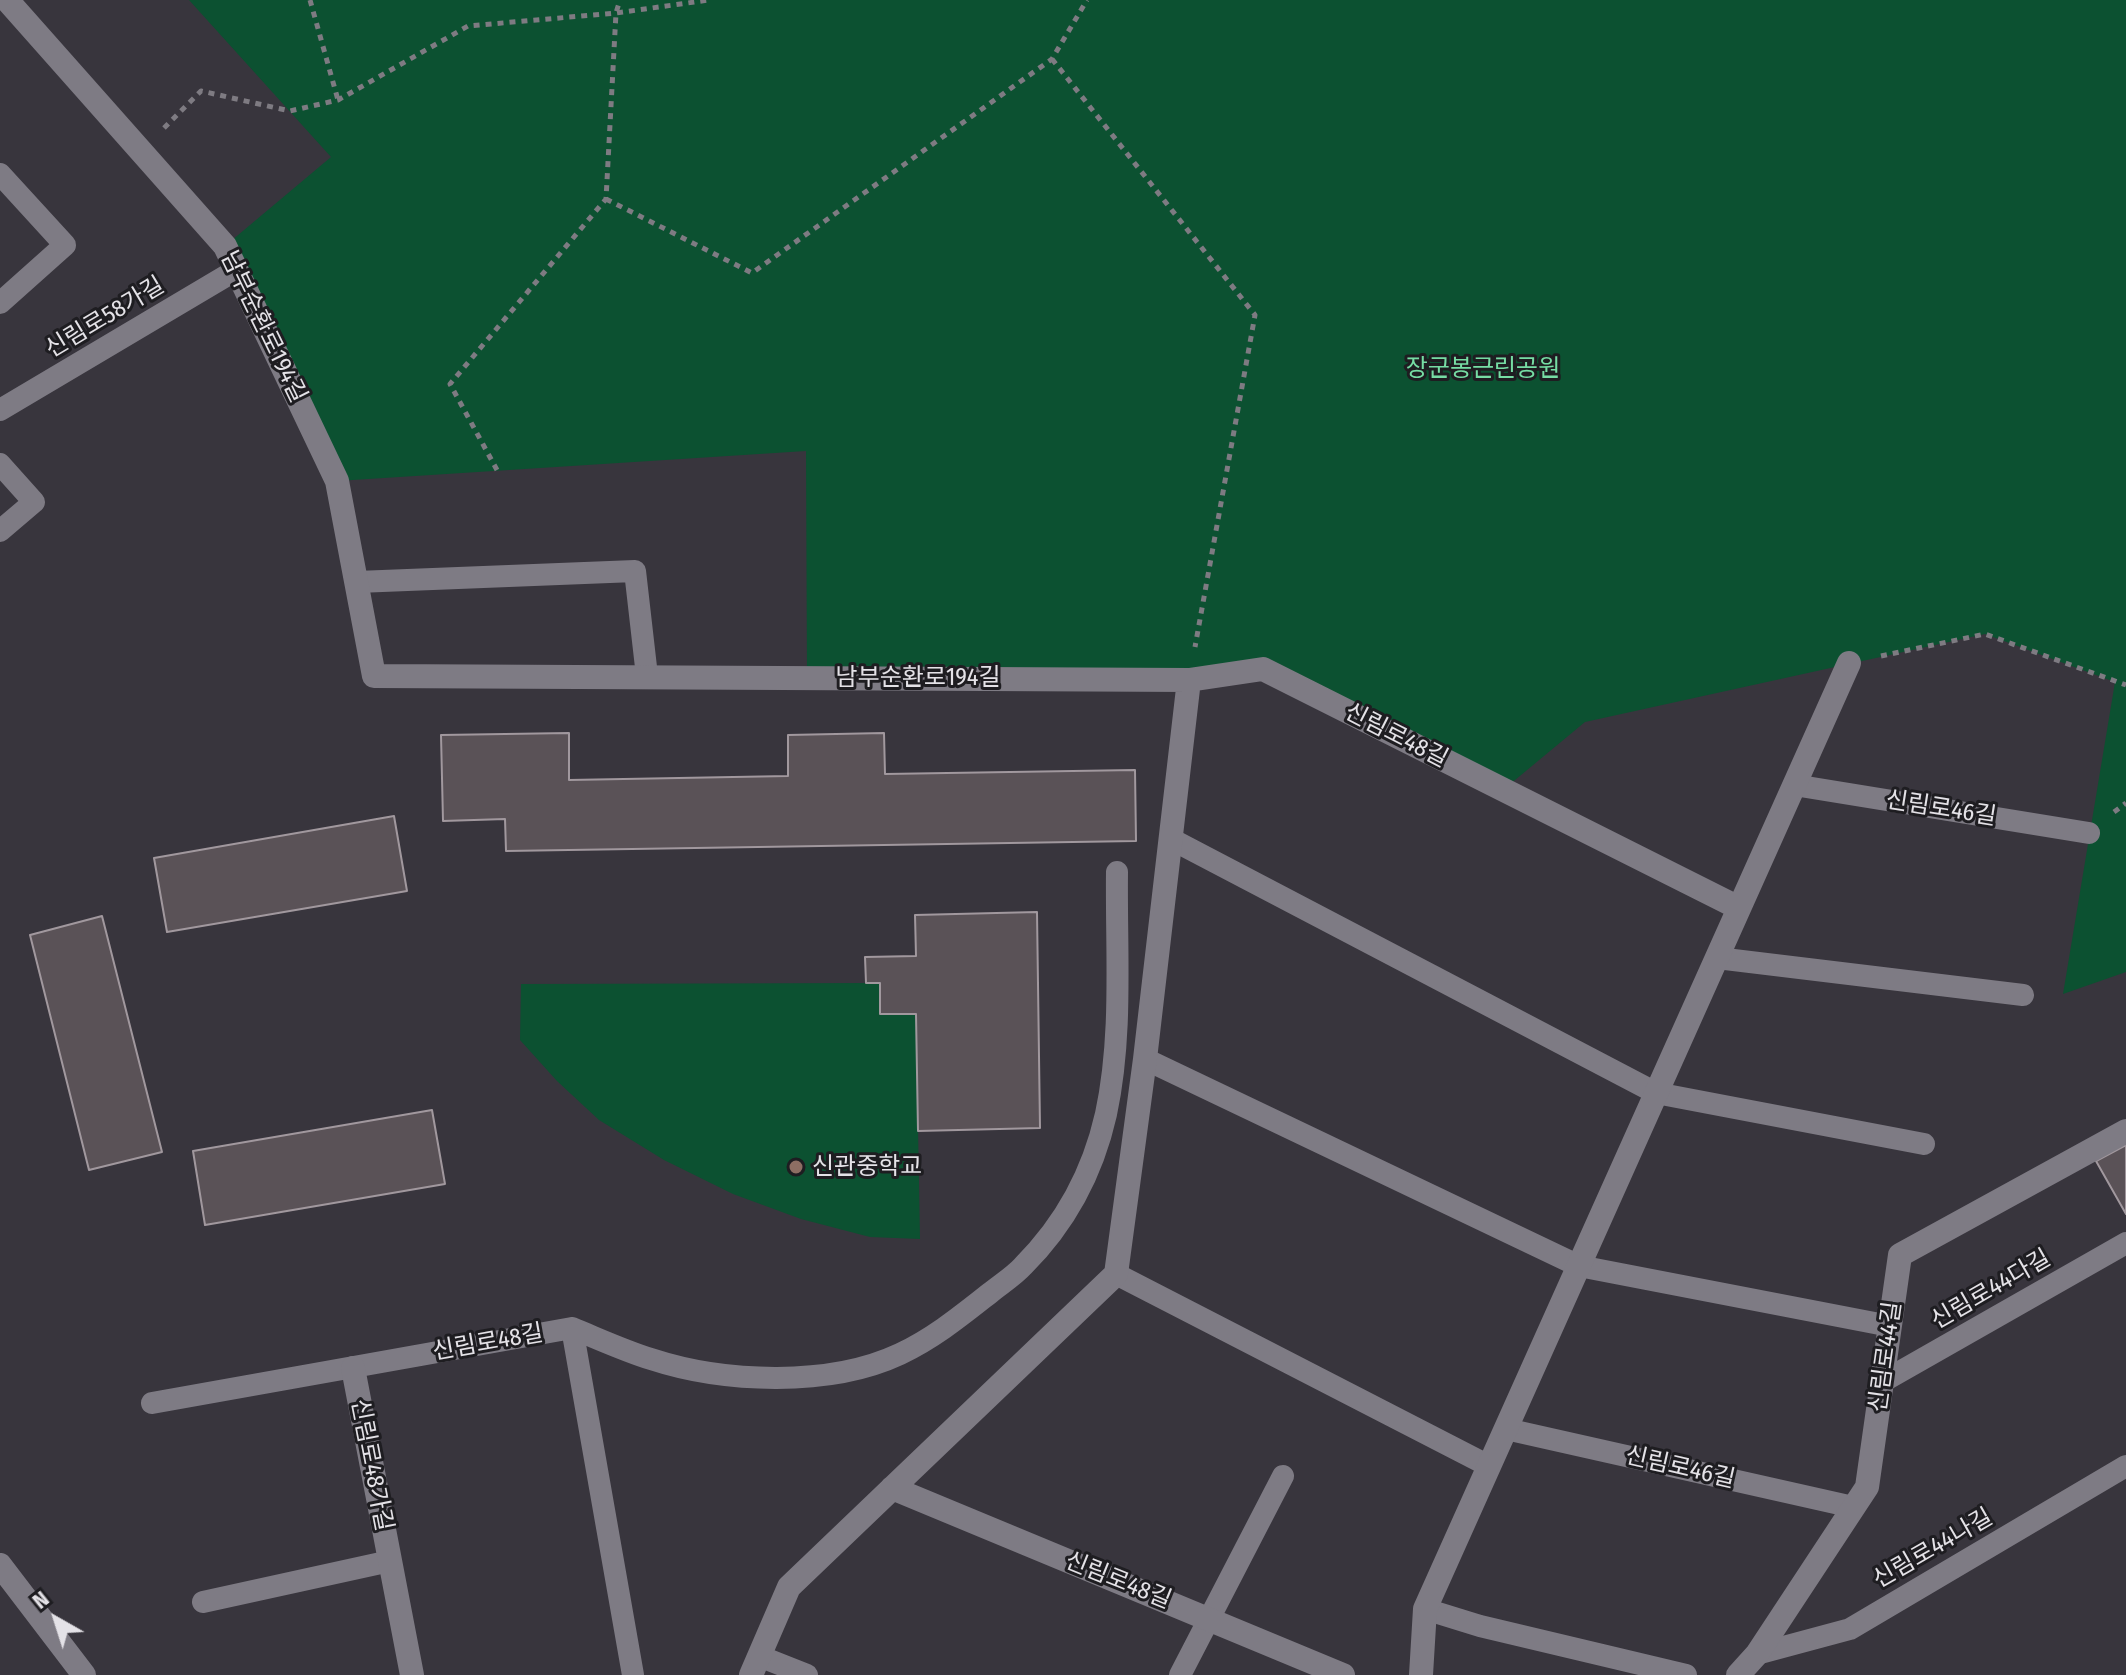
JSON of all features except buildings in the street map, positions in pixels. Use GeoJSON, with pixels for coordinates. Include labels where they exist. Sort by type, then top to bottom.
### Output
{"type":"FeatureCollection","features":[{"type":"Feature","properties":{"kind":"street","name":"남부순환로194길"},"geometry":{"type":"LineString","coordinates":[[7,0],[225,246],[337,481],[374,676],[1189,680]]}},
{"type":"Feature","properties":{"kind":"street"},"geometry":{"type":"LineString","coordinates":[[1421,1675],[1425,1609],[1849,663]]}},
{"type":"Feature","properties":{"kind":"street","name":"신림로48길"},"geometry":{"type":"LineString","coordinates":[[1189,680],[1263,669],[1739,908]]}},
{"type":"Feature","properties":{"kind":"street"},"geometry":{"type":"LineString","coordinates":[[755,1665],[789,1587],[1116,1274],[1145,1059],[1189,680]]}},
{"type":"Feature","properties":{"kind":"street","name":"신림로44길"},"geometry":{"type":"LineString","coordinates":[[1738,1675],[1757,1654],[1867,1487],[1900,1255],[2126,1131]]}},
{"type":"Feature","properties":{"kind":"street","name":"신림로48가길"},"geometry":{"type":"LineString","coordinates":[[353,1368],[412,1675]]}},
{"type":"Feature","properties":{"kind":"street","name":"신림로48길"},"geometry":{"type":"LineString","coordinates":[[892,1488],[1343,1675]]}},
{"type":"Feature","properties":{"kind":"street"},"geometry":{"type":"LineString","coordinates":[[0,1565],[84,1675]]}},
{"type":"Feature","properties":{"kind":"lane"},"geometry":{"type":"LineString","coordinates":[[0,174],[65,245],[0,303]]}},
{"type":"Feature","properties":{"kind":"lane","name":"신림로58가길"},"geometry":{"type":"LineString","coordinates":[[0,410],[236,270]]}},
{"type":"Feature","properties":{"kind":"lane"},"geometry":{"type":"LineString","coordinates":[[0,464],[34,502],[0,531]]}},
{"type":"Feature","properties":{"kind":"lane"},"geometry":{"type":"LineString","coordinates":[[357,582],[635,571],[647,676]]}},
{"type":"Feature","properties":{"kind":"lane","name":"신림로46길"},"geometry":{"type":"LineString","coordinates":[[1794,785],[2089,833]]}},
{"type":"Feature","properties":{"kind":"lane"},"geometry":{"type":"LineString","coordinates":[[1171,839],[1656,1093],[1924,1144]]}},
{"type":"Feature","properties":{"kind":"lane"},"geometry":{"type":"LineString","coordinates":[[572,1328],[652,1360],[715,1375],[783,1379],[841,1373],[899,1355],[945,1328],[1022,1268],[1059,1225],[1085,1179],[1106,1114],[1116,1038],[1117,872]]}},
{"type":"Feature","properties":{"kind":"lane"},"geometry":{"type":"LineString","coordinates":[[1717,958],[2023,995]]}},
{"type":"Feature","properties":{"kind":"lane"},"geometry":{"type":"LineString","coordinates":[[1145,1059],[1579,1266],[1890,1326]]}},
{"type":"Feature","properties":{"kind":"lane","name":"신림로44다길"},"geometry":{"type":"LineString","coordinates":[[1882,1382],[2126,1243]]}},
{"type":"Feature","properties":{"kind":"lane"},"geometry":{"type":"LineString","coordinates":[[1116,1274],[1489,1466]]}},
{"type":"Feature","properties":{"kind":"lane","name":"신림로48길"},"geometry":{"type":"LineString","coordinates":[[152,1403],[572,1328],[633,1675]]}},
{"type":"Feature","properties":{"kind":"lane","name":"신림로46길"},"geometry":{"type":"LineString","coordinates":[[1506,1429],[1853,1507]]}},
{"type":"Feature","properties":{"kind":"lane","name":"신림로44나길"},"geometry":{"type":"LineString","coordinates":[[1757,1654],[1850,1629],[2126,1466]]}},
{"type":"Feature","properties":{"kind":"lane"},"geometry":{"type":"LineString","coordinates":[[1180,1675],[1283,1476]]}},
{"type":"Feature","properties":{"kind":"lane","name":"신림로48가길"},"geometry":{"type":"LineString","coordinates":[[203,1602],[390,1561]]}},
{"type":"Feature","properties":{"kind":"lane"},"geometry":{"type":"LineString","coordinates":[[1425,1609],[1480,1626],[1686,1675]]}},
{"type":"Feature","properties":{"kind":"lane"},"geometry":{"type":"LineString","coordinates":[[755,1665],[807,1675]]}},
{"type":"Feature","properties":{"kind":"path"},"geometry":{"type":"LineString","coordinates":[[310,0],[338,100]]}},
{"type":"Feature","properties":{"kind":"path"},"geometry":{"type":"LineString","coordinates":[[497,470],[450,384],[606,199],[616,13],[620,0]]}},
{"type":"Feature","properties":{"kind":"path"},"geometry":{"type":"LineString","coordinates":[[140,151],[201,91],[290,111],[338,100],[468,26],[616,13],[709,0]]}},
{"type":"Feature","properties":{"kind":"path"},"geometry":{"type":"LineString","coordinates":[[606,199],[752,273],[1052,59],[1087,0]]}},
{"type":"Feature","properties":{"kind":"path"},"geometry":{"type":"LineString","coordinates":[[1052,59],[1255,315],[1189,680]]}},
{"type":"Feature","properties":{"kind":"path"},"geometry":{"type":"LineString","coordinates":[[1849,663],[1985,634],[2126,685]]}},
{"type":"Feature","properties":{"kind":"green space","name":"장군봉근린공원"},"geometry":{"type":"Polygon","coordinates":[[[189,0],[2126,0],[2126,972],[2063,994],[2115,682],[1985,634],[1585,722],[1503,790],[1263,669],[807,678],[806,451],[337,481],[225,246],[331,157],[189,0]]]}},
{"type":"Feature","properties":{"kind":"green space"},"geometry":{"type":"Polygon","coordinates":[[[880,983],[881,1014],[916,1014],[920,1239],[870,1237],[801,1219],[733,1194],[664,1160],[599,1120],[557,1081],[520,1040],[521,984],[880,983]]]}},
{"type":"Feature","properties":{"kind":"place","name":"신관중학교"},"geometry":{"type":"Point","coordinates":[796,1167]}}]}
